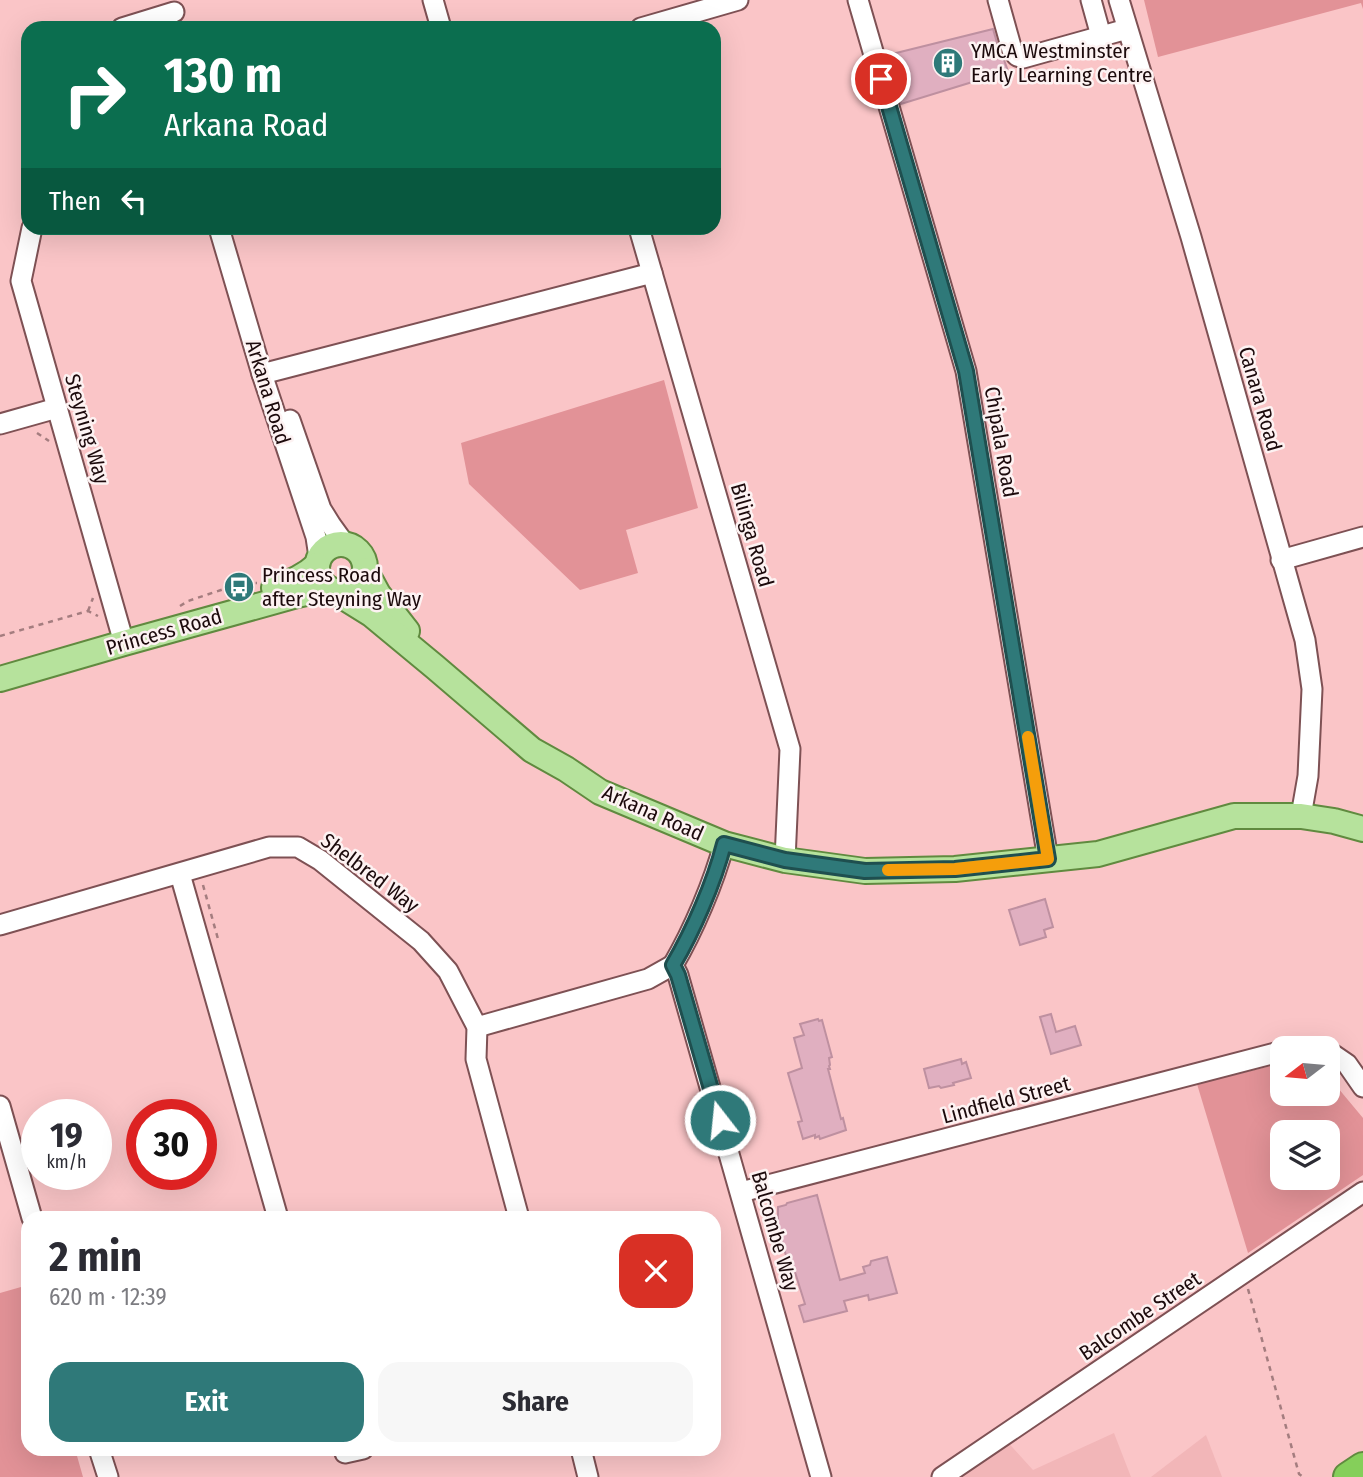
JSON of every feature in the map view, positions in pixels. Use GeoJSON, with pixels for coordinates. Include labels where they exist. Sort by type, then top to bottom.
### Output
{"type":"FeatureCollection","features":[{"type":"Feature","properties":{"kind":"highway"},"geometry":{"type":"LineString","coordinates":[[1348,1477],[1363,1467]]}},
{"type":"Feature","properties":{"kind":"main road"},"geometry":{"type":"LineString","coordinates":[[344,543],[360,552],[365,570],[355,588],[348,591],[331,590],[318,574],[318,561],[326,549],[334,544],[344,543]]}},
{"type":"Feature","properties":{"kind":"main road","name":"Princess Road"},"geometry":{"type":"LineString","coordinates":[[0,665],[291,583],[304,576],[318,561]]}},
{"type":"Feature","properties":{"kind":"main road","name":"Arkana Road"},"geometry":{"type":"LineString","coordinates":[[365,570],[378,594],[435,667]]}},
{"type":"Feature","properties":{"kind":"main road","name":"Arkana Road"},"geometry":{"type":"LineString","coordinates":[[331,590],[371,614],[532,750],[600,792],[724,844],[785,860],[865,871],[955,869],[1098,854],[1234,816],[1301,816],[1334,821],[1363,830]]}},
{"type":"Feature","properties":{"kind":"main road","name":"Princess Road"},"geometry":{"type":"LineString","coordinates":[[0,679],[120,632],[331,590]]}},
{"type":"Feature","properties":{"kind":"street"},"geometry":{"type":"LineString","coordinates":[[433,0],[439,21]]}},
{"type":"Feature","properties":{"kind":"street"},"geometry":{"type":"LineString","coordinates":[[658,21],[697,5],[738,0]]}},
{"type":"Feature","properties":{"kind":"street","name":"Chipala Road"},"geometry":{"type":"LineString","coordinates":[[858,0],[966,371],[1048,859]]}},
{"type":"Feature","properties":{"kind":"street"},"geometry":{"type":"LineString","coordinates":[[998,0],[1012,50],[1023,58],[1127,29]]}},
{"type":"Feature","properties":{"kind":"street"},"geometry":{"type":"LineString","coordinates":[[1091,0],[1101,36]]}},
{"type":"Feature","properties":{"kind":"street","name":"Canara Road"},"geometry":{"type":"LineString","coordinates":[[1119,0],[1191,237],[1305,640],[1311,689],[1308,776],[1301,816]]}},
{"type":"Feature","properties":{"kind":"street"},"geometry":{"type":"LineString","coordinates":[[144,21],[167,14]]}},
{"type":"Feature","properties":{"kind":"street","name":"Steyning Way"},"geometry":{"type":"LineString","coordinates":[[31,235],[21,281],[57,408],[101,592],[120,632]]}},
{"type":"Feature","properties":{"kind":"street","name":"Arkana Road"},"geometry":{"type":"LineString","coordinates":[[221,235],[267,373],[316,537],[318,561]]}},
{"type":"Feature","properties":{"kind":"street","name":"Arkana Road"},"geometry":{"type":"LineString","coordinates":[[235,235],[267,373],[321,509],[344,543]]}},
{"type":"Feature","properties":{"kind":"street","name":"Bilinga Road"},"geometry":{"type":"LineString","coordinates":[[641,235],[790,749],[785,860]]}},
{"type":"Feature","properties":{"kind":"street"},"geometry":{"type":"LineString","coordinates":[[267,373],[652,272]]}},
{"type":"Feature","properties":{"kind":"street"},"geometry":{"type":"LineString","coordinates":[[0,424],[57,408]]}},
{"type":"Feature","properties":{"kind":"street"},"geometry":{"type":"LineString","coordinates":[[1281,560],[1363,537]]}},
{"type":"Feature","properties":{"kind":"street"},"geometry":{"type":"LineString","coordinates":[[477,1027],[648,979],[673,965],[718,869],[724,844]]}},
{"type":"Feature","properties":{"kind":"street","name":"Shelbred Way"},"geometry":{"type":"LineString","coordinates":[[0,925],[269,847],[298,847],[320,860],[422,941],[448,971],[477,1027],[476,1059],[517,1211]]}},
{"type":"Feature","properties":{"kind":"street"},"geometry":{"type":"LineString","coordinates":[[180,874],[276,1211]]}},
{"type":"Feature","properties":{"kind":"street","name":"Balcombe Way"},"geometry":{"type":"LineString","coordinates":[[673,965],[741,1192],[821,1477]]}},
{"type":"Feature","properties":{"kind":"street","name":"Lindfield Street"},"geometry":{"type":"LineString","coordinates":[[741,1192],[1270,1054]]}},
{"type":"Feature","properties":{"kind":"street"},"geometry":{"type":"LineString","coordinates":[[1340,1059],[1347,1064],[1363,1087]]}},
{"type":"Feature","properties":{"kind":"street"},"geometry":{"type":"LineString","coordinates":[[0,1106],[30,1211]]}},
{"type":"Feature","properties":{"kind":"street","name":"Balcombe Street"},"geometry":{"type":"LineString","coordinates":[[942,1477],[1363,1192]]}},
{"type":"Feature","properties":{"kind":"street"},"geometry":{"type":"LineString","coordinates":[[101,1456],[108,1477]]}},
{"type":"Feature","properties":{"kind":"street"},"geometry":{"type":"LineString","coordinates":[[583,1456],[588,1477]]}},
{"type":"Feature","properties":{"kind":"path"},"geometry":{"type":"LineString","coordinates":[[34,431],[52,442]]}},
{"type":"Feature","properties":{"kind":"path"},"geometry":{"type":"LineString","coordinates":[[177,608],[188,601],[242,583],[262,583]]}},
{"type":"Feature","properties":{"kind":"path"},"geometry":{"type":"LineString","coordinates":[[0,636],[88,611],[101,592]]}},
{"type":"Feature","properties":{"kind":"path"},"geometry":{"type":"LineString","coordinates":[[88,611],[120,632]]}},
{"type":"Feature","properties":{"kind":"path"},"geometry":{"type":"LineString","coordinates":[[1243,1273],[1299,1474],[1303,1477]]}},
{"type":"Feature","properties":{"kind":"shaded area"},"geometry":{"type":"Polygon","coordinates":[[[1144,0],[1363,0],[1363,9],[1361,3],[1158,57],[1144,0]]]}},
{"type":"Feature","properties":{"kind":"shaded area"},"geometry":{"type":"Polygon","coordinates":[[[664,380],[698,508],[626,530],[638,573],[580,590],[469,484],[461,443],[664,380]]]}},
{"type":"Feature","properties":{"kind":"shaded area"},"geometry":{"type":"Polygon","coordinates":[[[1270,1066],[1270,1106],[1340,1106],[1340,1090],[1363,1118],[1363,1175],[1248,1253],[1197,1084],[1270,1066]]]}},
{"type":"Feature","properties":{"kind":"shaded area"},"geometry":{"type":"Polygon","coordinates":[[[21,1287],[21,1456],[77,1456],[83,1477],[0,1477],[0,1293],[21,1287]]]}},
{"type":"Feature","properties":{"kind":"shaded area"},"geometry":{"type":"Polygon","coordinates":[[[1114,1433],[1131,1477],[942,1477],[1004,1438],[1033,1470],[1114,1433]]]}},
{"type":"Feature","properties":{"kind":"shaded area"},"geometry":{"type":"Polygon","coordinates":[[[1206,1435],[1222,1477],[1151,1477],[1206,1435]]]}},
{"type":"Feature","properties":{"kind":"building","name":"YMCA Westminster Early Learning Centre"},"geometry":{"type":"Polygon","coordinates":[[[993,29],[1008,71],[901,104],[888,55],[993,29]]]}},
{"type":"Feature","properties":{"kind":"building"},"geometry":{"type":"Polygon","coordinates":[[[1045,899],[1053,927],[1044,930],[1046,937],[1020,945],[1009,910],[1045,899]]]}},
{"type":"Feature","properties":{"kind":"building"},"geometry":{"type":"Polygon","coordinates":[[[1051,1014],[1056,1032],[1075,1026],[1081,1045],[1051,1054],[1040,1017],[1051,1014]]]}},
{"type":"Feature","properties":{"kind":"building"},"geometry":{"type":"Polygon","coordinates":[[[822,1020],[832,1057],[829,1058],[828,1069],[846,1130],[820,1139],[819,1136],[815,1138],[815,1135],[803,1139],[798,1122],[802,1121],[788,1073],[802,1068],[794,1038],[804,1035],[800,1024],[822,1020]]]}},
{"type":"Feature","properties":{"kind":"building"},"geometry":{"type":"Polygon","coordinates":[[[961,1059],[962,1064],[966,1062],[971,1078],[953,1083],[954,1085],[929,1088],[924,1069],[961,1059]]]}},
{"type":"Feature","properties":{"kind":"building"},"geometry":{"type":"Polygon","coordinates":[[[817,1195],[840,1280],[865,1273],[863,1267],[870,1265],[871,1261],[887,1257],[897,1293],[869,1300],[868,1295],[844,1301],[847,1311],[804,1322],[799,1306],[805,1304],[794,1269],[790,1270],[778,1224],[778,1207],[817,1195]]]}},
{"type":"Feature","properties":{"kind":"slow traffic"},"geometry":{"type":"LineString","coordinates":[[888,870],[955,869],[1048,859],[1028,737]]}},
{"type":"Feature","properties":{"kind":"place","name":"YMCA Westminster Early Learning Centre"},"geometry":{"type":"Point","coordinates":[948,63]}},
{"type":"Feature","properties":{"kind":"place","name":"Princess Road after Steyning Way"},"geometry":{"type":"Point","coordinates":[239,587]}},
{"type":"Feature","properties":{"kind":"route"},"geometry":{"type":"LineString","coordinates":[[720,1120],[673,965],[718,869],[724,844],[785,860],[865,871],[955,869],[1048,859],[966,371],[881,79]]}}]}
